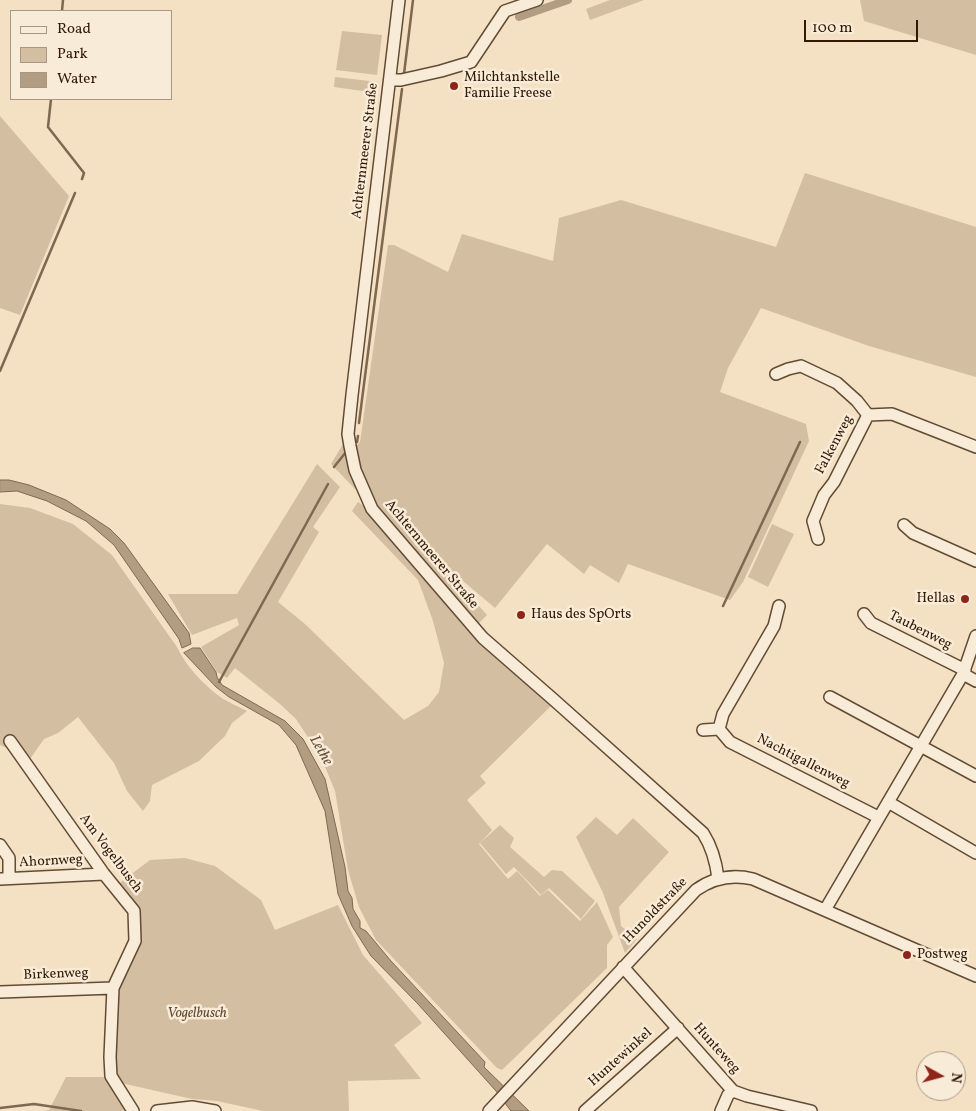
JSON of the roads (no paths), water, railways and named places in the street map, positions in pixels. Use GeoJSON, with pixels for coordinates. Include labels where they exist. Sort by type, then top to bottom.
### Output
{"type":"FeatureCollection","features":[{"type":"Feature","properties":{"kind":"street","name":"Achternmeerer Straße"},"geometry":{"type":"LineString","coordinates":[[400,0],[348,434],[355,470],[372,509],[483,638],[702,833],[708,841],[715,859],[718,878]]}},
{"type":"Feature","properties":{"kind":"street"},"geometry":{"type":"LineString","coordinates":[[390,80],[401,80],[471,62],[506,11],[537,0]]}},
{"type":"Feature","properties":{"kind":"street"},"geometry":{"type":"LineString","coordinates":[[776,374],[801,366],[828,378],[837,383],[858,401],[868,415]]}},
{"type":"Feature","properties":{"kind":"street","name":"Falkenweg"},"geometry":{"type":"LineString","coordinates":[[818,539],[813,521],[824,495],[834,482],[868,415],[892,414],[976,447]]}},
{"type":"Feature","properties":{"kind":"street"},"geometry":{"type":"LineString","coordinates":[[904,525],[913,533],[976,561]]}},
{"type":"Feature","properties":{"kind":"street"},"geometry":{"type":"LineString","coordinates":[[703,730],[719,729],[723,714],[774,626],[779,606]]}},
{"type":"Feature","properties":{"kind":"street","name":"Taubenweg"},"geometry":{"type":"LineString","coordinates":[[864,614],[871,623],[964,672],[976,681]]}},
{"type":"Feature","properties":{"kind":"street"},"geometry":{"type":"LineString","coordinates":[[825,910],[964,672],[976,636]]}},
{"type":"Feature","properties":{"kind":"street"},"geometry":{"type":"LineString","coordinates":[[830,697],[976,776]]}},
{"type":"Feature","properties":{"kind":"street","name":"Nachtigallenweg"},"geometry":{"type":"LineString","coordinates":[[719,729],[730,742],[878,817]]}},
{"type":"Feature","properties":{"kind":"street","name":"Am Vogelbusch"},"geometry":{"type":"LineString","coordinates":[[10,741],[104,874],[134,911],[135,941],[113,988],[110,1074],[133,1111]]}},
{"type":"Feature","properties":{"kind":"street"},"geometry":{"type":"LineString","coordinates":[[888,802],[976,853]]}},
{"type":"Feature","properties":{"kind":"street"},"geometry":{"type":"LineString","coordinates":[[0,845],[9,858],[5,878]]}},
{"type":"Feature","properties":{"kind":"street","name":"Ahornweg"},"geometry":{"type":"LineString","coordinates":[[5,878],[104,874]]}},
{"type":"Feature","properties":{"kind":"street","name":"Hunoldstraße"},"geometry":{"type":"LineString","coordinates":[[489,1111],[696,890],[718,878],[741,876],[753,879],[976,976]]}},
{"type":"Feature","properties":{"kind":"street","name":"Hunteweg"},"geometry":{"type":"LineString","coordinates":[[623,967],[733,1091],[811,1111]]}},
{"type":"Feature","properties":{"kind":"street","name":"Birkenweg"},"geometry":{"type":"LineString","coordinates":[[0,992],[113,988]]}},
{"type":"Feature","properties":{"kind":"street","name":"Huntewinkel"},"geometry":{"type":"LineString","coordinates":[[585,1111],[678,1028]]}},
{"type":"Feature","properties":{"kind":"street"},"geometry":{"type":"LineString","coordinates":[[721,1111],[728,1095],[733,1091]]}},
{"type":"Feature","properties":{"kind":"street"},"geometry":{"type":"LineString","coordinates":[[157,1111],[192,1107],[215,1111]]}},
{"type":"Feature","properties":{"kind":"water"},"geometry":{"type":"Polygon","coordinates":[[[0,480],[9,480],[29,485],[66,500],[110,529],[124,543],[189,633],[191,644],[182,648],[179,639],[114,545],[86,521],[47,501],[17,491],[0,492],[0,480]]]}},
{"type":"Feature","properties":{"kind":"water"},"geometry":{"type":"Polygon","coordinates":[[[193,648],[200,648],[222,685],[285,721],[303,739],[325,779],[345,867],[348,891],[352,898],[353,909],[360,921],[360,928],[366,931],[391,961],[485,1062],[484,1067],[529,1111],[511,1111],[496,1091],[418,1004],[371,956],[352,926],[338,894],[325,811],[296,745],[279,725],[229,697],[216,687],[184,653],[193,648]]]}},
{"type":"Feature","properties":{"kind":"waterway"},"geometry":{"type":"LineString","coordinates":[[62,10],[63,0]]}},
{"type":"Feature","properties":{"kind":"waterway"},"geometry":{"type":"LineString","coordinates":[[404,74],[413,0]]}},
{"type":"Feature","properties":{"kind":"waterway"},"geometry":{"type":"LineString","coordinates":[[519,17],[568,0]]}},
{"type":"Feature","properties":{"kind":"waterway"},"geometry":{"type":"LineString","coordinates":[[359,423],[402,89]]}},
{"type":"Feature","properties":{"kind":"waterway"},"geometry":{"type":"LineString","coordinates":[[51,100],[48,127],[84,173],[82,179]]}},
{"type":"Feature","properties":{"kind":"waterway"},"geometry":{"type":"LineString","coordinates":[[0,371],[75,193]]}},
{"type":"Feature","properties":{"kind":"waterway"},"geometry":{"type":"LineString","coordinates":[[357,442],[358,436]]}},
{"type":"Feature","properties":{"kind":"waterway"},"geometry":{"type":"LineString","coordinates":[[723,606],[800,442]]}},
{"type":"Feature","properties":{"kind":"waterway"},"geometry":{"type":"LineString","coordinates":[[334,467],[346,452]]}},
{"type":"Feature","properties":{"kind":"waterway"},"geometry":{"type":"LineString","coordinates":[[219,682],[328,484]]}},
{"type":"Feature","properties":{"kind":"waterway"},"geometry":{"type":"LineString","coordinates":[[0,1108],[34,1104],[81,1111]]}},
{"type":"Feature","properties":{"kind":"place","name":"Milchtankstelle Familie Freese"},"geometry":{"type":"Point","coordinates":[454,86]}},
{"type":"Feature","properties":{"kind":"place","name":"Hellas"},"geometry":{"type":"Point","coordinates":[965,599]}},
{"type":"Feature","properties":{"kind":"place","name":"Haus des SpOrts"},"geometry":{"type":"Point","coordinates":[521,615]}},
{"type":"Feature","properties":{"kind":"place","name":"Postweg"},"geometry":{"type":"Point","coordinates":[907,955]}},
{"type":"Feature","properties":{"kind":"water label","name":"Lethe"},"geometry":{"type":"Point","coordinates":[320,751]}},
{"type":"Feature","properties":{"kind":"park label","name":"Vogelbusch"},"geometry":{"type":"Point","coordinates":[197,1014]}}]}
